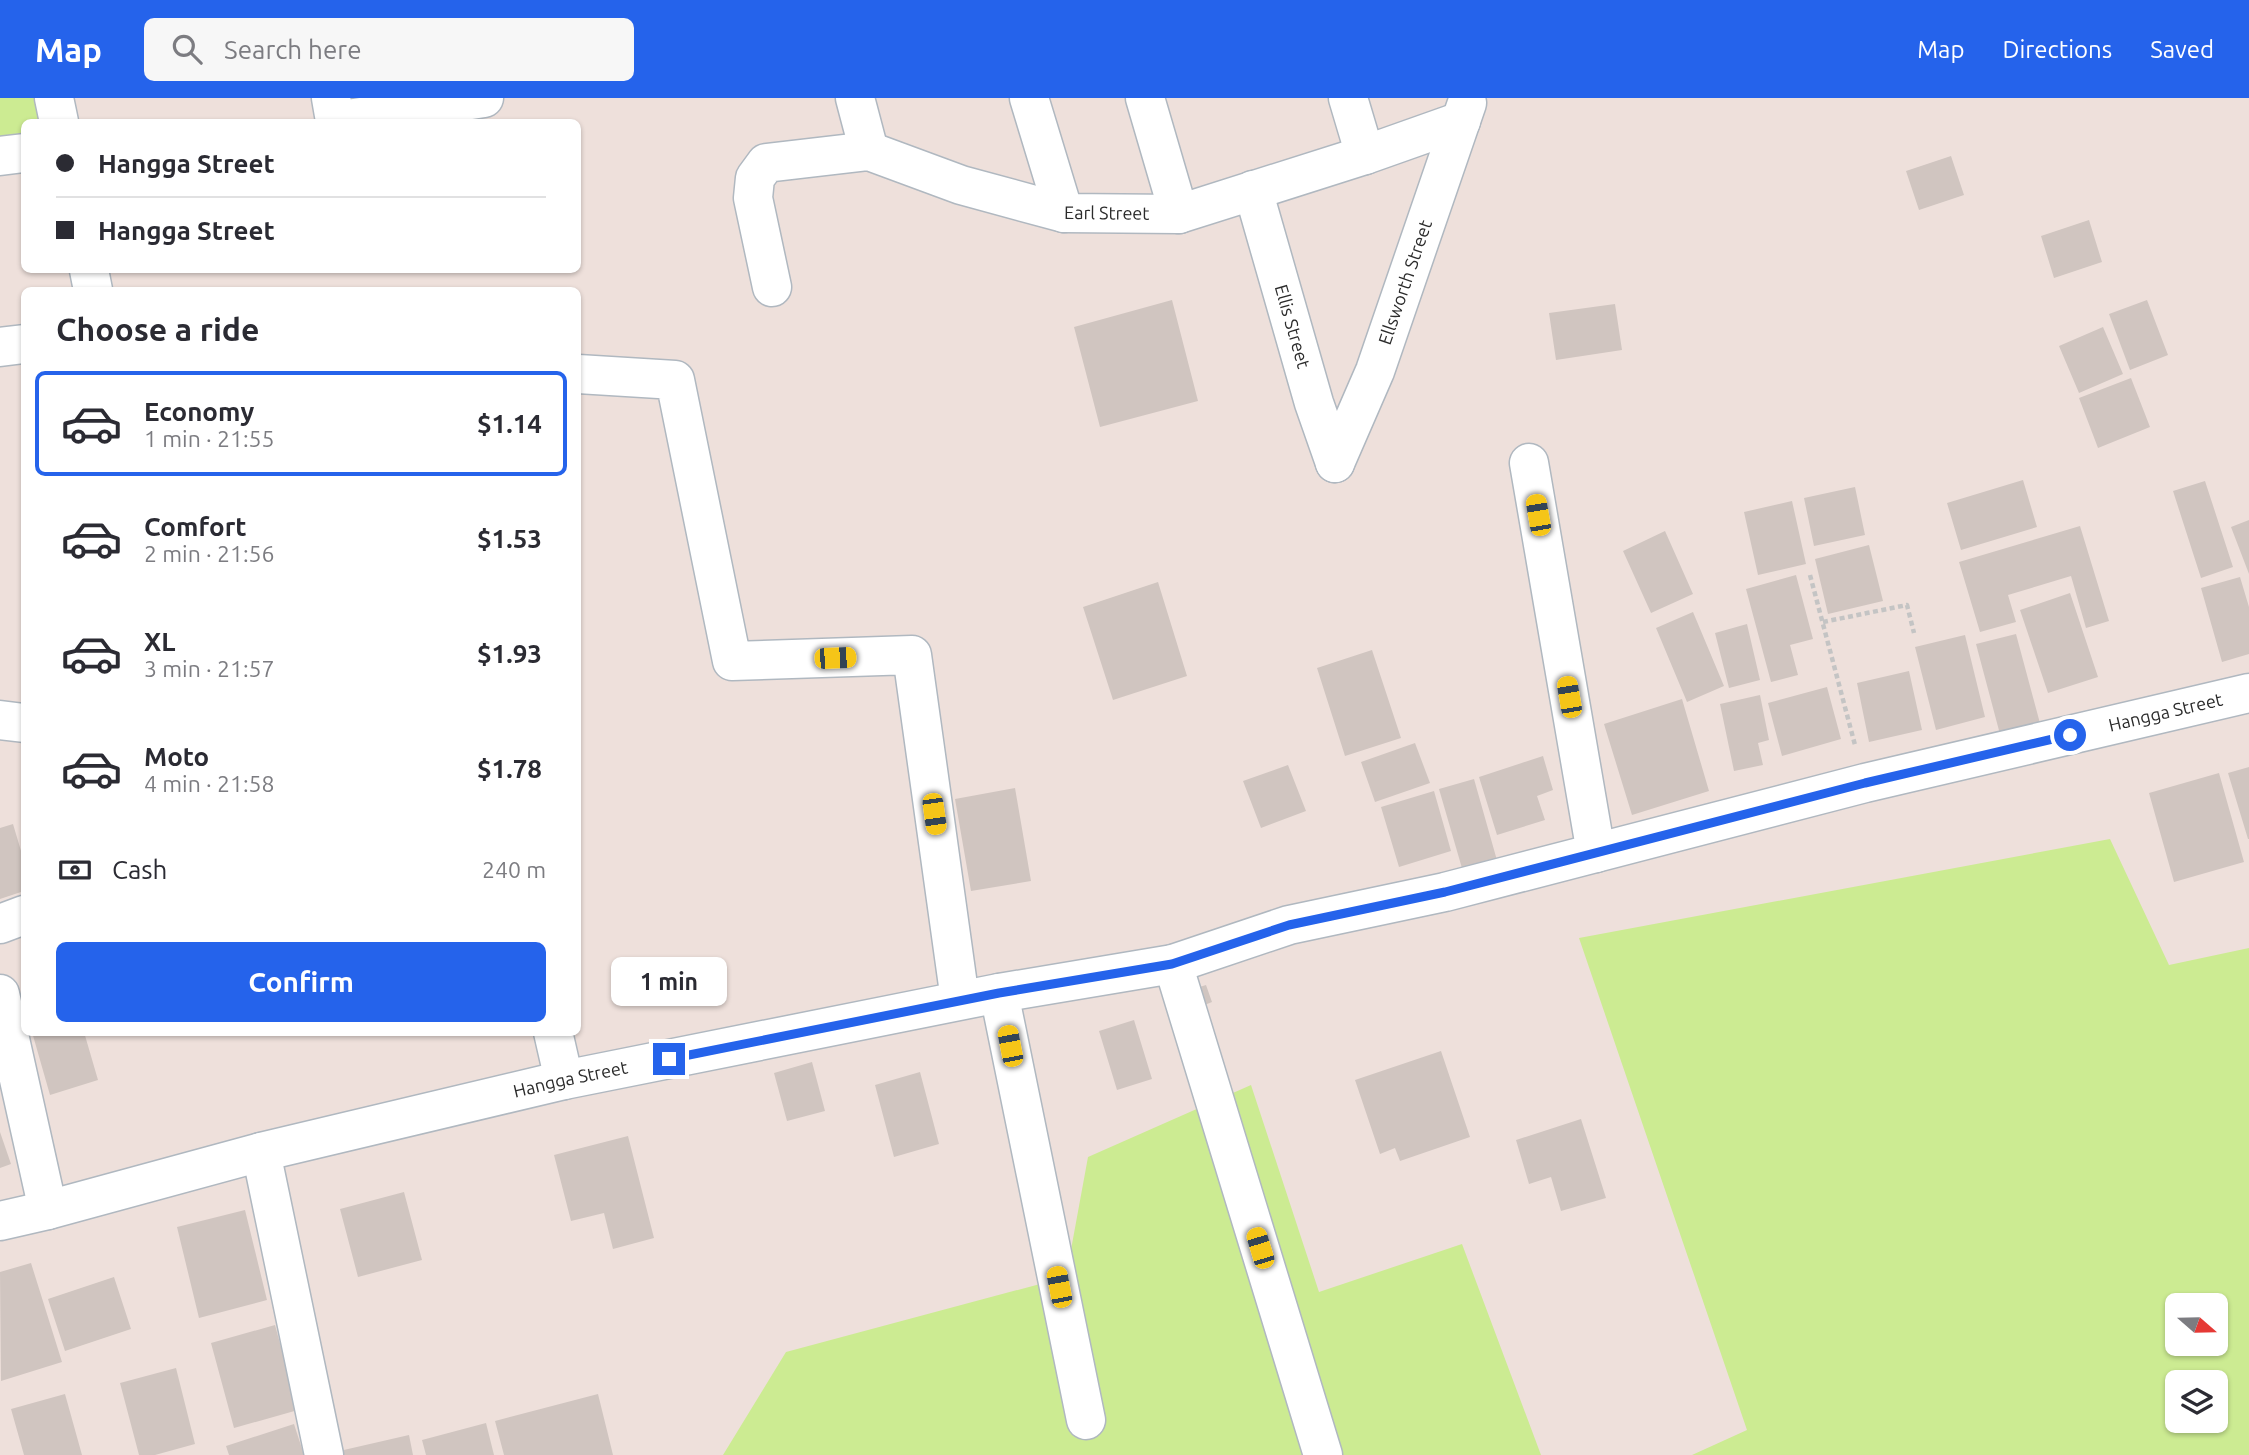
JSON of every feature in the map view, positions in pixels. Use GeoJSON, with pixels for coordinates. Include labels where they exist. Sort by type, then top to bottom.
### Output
{"type":"FeatureCollection","features":[{"type":"Feature","properties":{"kind":"street"},"geometry":{"type":"LineString","coordinates":[[54,98],[58,119]]}},
{"type":"Feature","properties":{"kind":"street"},"geometry":{"type":"LineString","coordinates":[[333,110],[484,98]]}},
{"type":"Feature","properties":{"kind":"street"},"geometry":{"type":"LineString","coordinates":[[855,98],[869,151]]}},
{"type":"Feature","properties":{"kind":"street"},"geometry":{"type":"LineString","coordinates":[[1030,98],[1064,213]]}},
{"type":"Feature","properties":{"kind":"street"},"geometry":{"type":"LineString","coordinates":[[1145,98],[1179,214]]}},
{"type":"Feature","properties":{"kind":"street"},"geometry":{"type":"LineString","coordinates":[[1348,98],[1365,155]]}},
{"type":"Feature","properties":{"kind":"street","name":"Earl Street"},"geometry":{"type":"LineString","coordinates":[[772,287],[753,198],[755,178],[766,163],[869,151],[961,185],[1064,213],[1179,214],[1365,155],[1465,109]]}},
{"type":"Feature","properties":{"kind":"street","name":"Ellsworth Street"},"geometry":{"type":"LineString","coordinates":[[1335,463],[1375,371],[1465,109]]}},
{"type":"Feature","properties":{"kind":"street"},"geometry":{"type":"LineString","coordinates":[[0,156],[21,153]]}},
{"type":"Feature","properties":{"kind":"street","name":"Ellis Street"},"geometry":{"type":"LineString","coordinates":[[1253,190],[1314,403],[1335,463]]}},
{"type":"Feature","properties":{"kind":"street"},"geometry":{"type":"LineString","coordinates":[[0,347],[21,344]]}},
{"type":"Feature","properties":{"kind":"street"},"geometry":{"type":"LineString","coordinates":[[581,374],[676,380],[732,661],[912,655],[960,1000]]}},
{"type":"Feature","properties":{"kind":"street"},"geometry":{"type":"LineString","coordinates":[[1529,463],[1595,853]]}},
{"type":"Feature","properties":{"kind":"street","name":"Hangga Street"},"geometry":{"type":"LineString","coordinates":[[0,1221],[261,1152],[564,1080],[960,1000],[1172,964],[1289,925],[1445,892],[1865,783],[2249,694]]}},
{"type":"Feature","properties":{"kind":"street"},"geometry":{"type":"LineString","coordinates":[[0,720],[21,723]]}},
{"type":"Feature","properties":{"kind":"street"},"geometry":{"type":"LineString","coordinates":[[0,923],[21,916]]}},
{"type":"Feature","properties":{"kind":"street"},"geometry":{"type":"LineString","coordinates":[[1172,964],[1323,1455]]}},
{"type":"Feature","properties":{"kind":"street"},"geometry":{"type":"LineString","coordinates":[[999,993],[1086,1420]]}},
{"type":"Feature","properties":{"kind":"street"},"geometry":{"type":"LineString","coordinates":[[0,994],[48,1210]]}},
{"type":"Feature","properties":{"kind":"street"},"geometry":{"type":"LineString","coordinates":[[555,1036],[564,1080]]}},
{"type":"Feature","properties":{"kind":"street"},"geometry":{"type":"LineString","coordinates":[[261,1152],[324,1455]]}},
{"type":"Feature","properties":{"kind":"path"},"geometry":{"type":"LineString","coordinates":[[1810,575],[1865,783]]}},
{"type":"Feature","properties":{"kind":"path"},"geometry":{"type":"LineString","coordinates":[[1823,622],[1907,604],[1913,633]]}},
{"type":"Feature","properties":{"kind":"green space"},"geometry":{"type":"Polygon","coordinates":[[[0,98],[39,98],[43,119],[21,119],[21,138],[0,141],[0,98]]]}},
{"type":"Feature","properties":{"kind":"green space"},"geometry":{"type":"Polygon","coordinates":[[[2110,839],[2169,965],[2249,948],[2249,1455],[1692,1455],[1747,1430],[1579,938],[2110,839]]]}},
{"type":"Feature","properties":{"kind":"green space"},"geometry":{"type":"Polygon","coordinates":[[[1251,1085],[1319,1292],[1462,1244],[1541,1455],[723,1455],[786,1352],[1066,1277],[1088,1157],[1251,1085]]]}},
{"type":"Feature","properties":{"kind":"building"},"geometry":{"type":"Polygon","coordinates":[[[1951,156],[1964,195],[1919,210],[1906,171],[1951,156]]]}},
{"type":"Feature","properties":{"kind":"building"},"geometry":{"type":"Polygon","coordinates":[[[2089,220],[2102,262],[2054,278],[2041,236],[2089,220]]]}},
{"type":"Feature","properties":{"kind":"building"},"geometry":{"type":"Polygon","coordinates":[[[1172,300],[1198,401],[1100,427],[1074,327],[1172,300]]]}},
{"type":"Feature","properties":{"kind":"building"},"geometry":{"type":"Polygon","coordinates":[[[2147,300],[2168,355],[2130,370],[2109,314],[2147,300]]]}},
{"type":"Feature","properties":{"kind":"building"},"geometry":{"type":"Polygon","coordinates":[[[1615,304],[1622,350],[1556,360],[1549,313],[1615,304]]]}},
{"type":"Feature","properties":{"kind":"building"},"geometry":{"type":"Polygon","coordinates":[[[2103,327],[2123,374],[2079,393],[2059,346],[2103,327]]]}},
{"type":"Feature","properties":{"kind":"building"},"geometry":{"type":"Polygon","coordinates":[[[2131,378],[2150,427],[2098,448],[2079,398],[2131,378]]]}},
{"type":"Feature","properties":{"kind":"building"},"geometry":{"type":"Polygon","coordinates":[[[2023,480],[2037,527],[1961,550],[1947,503],[2023,480]]]}},
{"type":"Feature","properties":{"kind":"building"},"geometry":{"type":"Polygon","coordinates":[[[2205,481],[2233,567],[2201,578],[2173,491],[2205,481]]]}},
{"type":"Feature","properties":{"kind":"building"},"geometry":{"type":"Polygon","coordinates":[[[1855,487],[1865,535],[1814,546],[1804,498],[1855,487]]]}},
{"type":"Feature","properties":{"kind":"building"},"geometry":{"type":"Polygon","coordinates":[[[1792,501],[1806,564],[1758,575],[1744,512],[1792,501]]]}},
{"type":"Feature","properties":{"kind":"building"},"geometry":{"type":"Polygon","coordinates":[[[2249,520],[2249,574],[2231,527],[2249,520]]]}},
{"type":"Feature","properties":{"kind":"building"},"geometry":{"type":"Polygon","coordinates":[[[2080,526],[2109,621],[2086,628],[2071,576],[2008,595],[2016,622],[1980,632],[1959,562],[2080,526]]]}},
{"type":"Feature","properties":{"kind":"building"},"geometry":{"type":"Polygon","coordinates":[[[1665,531],[1693,594],[1651,613],[1623,551],[1665,531]]]}},
{"type":"Feature","properties":{"kind":"building"},"geometry":{"type":"Polygon","coordinates":[[[1869,545],[1883,601],[1828,614],[1815,559],[1869,545]]]}},
{"type":"Feature","properties":{"kind":"building"},"geometry":{"type":"Polygon","coordinates":[[[1796,575],[1813,639],[1790,645],[1798,675],[1771,682],[1746,589],[1796,575]]]}},
{"type":"Feature","properties":{"kind":"building"},"geometry":{"type":"Polygon","coordinates":[[[2240,577],[2249,607],[2249,654],[2222,662],[2201,588],[2240,577]]]}},
{"type":"Feature","properties":{"kind":"building"},"geometry":{"type":"Polygon","coordinates":[[[1158,582],[1187,676],[1113,700],[1083,607],[1158,582]]]}},
{"type":"Feature","properties":{"kind":"building"},"geometry":{"type":"Polygon","coordinates":[[[2070,593],[2098,677],[2048,693],[2020,610],[2070,593]]]}},
{"type":"Feature","properties":{"kind":"building"},"geometry":{"type":"Polygon","coordinates":[[[1693,612],[1724,686],[1687,702],[1656,628],[1693,612]]]}},
{"type":"Feature","properties":{"kind":"building"},"geometry":{"type":"Polygon","coordinates":[[[1747,624],[1760,680],[1729,688],[1715,633],[1747,624]]]}},
{"type":"Feature","properties":{"kind":"building"},"geometry":{"type":"Polygon","coordinates":[[[2016,634],[2041,727],[2001,738],[1976,644],[2016,634]]]}},
{"type":"Feature","properties":{"kind":"building"},"geometry":{"type":"Polygon","coordinates":[[[1965,635],[1985,717],[1936,730],[1915,647],[1965,635]]]}},
{"type":"Feature","properties":{"kind":"building"},"geometry":{"type":"Polygon","coordinates":[[[1372,650],[1401,738],[1345,756],[1317,668],[1372,650]]]}},
{"type":"Feature","properties":{"kind":"building"},"geometry":{"type":"Polygon","coordinates":[[[1909,671],[1922,730],[1869,742],[1857,683],[1909,671]]]}},
{"type":"Feature","properties":{"kind":"building"},"geometry":{"type":"Polygon","coordinates":[[[1827,687],[1841,739],[1782,756],[1768,703],[1827,687]]]}},
{"type":"Feature","properties":{"kind":"building"},"geometry":{"type":"Polygon","coordinates":[[[1760,695],[1769,740],[1758,743],[1763,765],[1734,771],[1720,704],[1760,695]]]}},
{"type":"Feature","properties":{"kind":"building"},"geometry":{"type":"Polygon","coordinates":[[[1682,699],[1709,791],[1632,815],[1604,724],[1682,699]]]}},
{"type":"Feature","properties":{"kind":"building"},"geometry":{"type":"Polygon","coordinates":[[[1415,743],[1430,783],[1375,802],[1361,762],[1415,743]]]}},
{"type":"Feature","properties":{"kind":"building"},"geometry":{"type":"Polygon","coordinates":[[[1543,756],[1553,790],[1537,796],[1545,820],[1497,835],[1479,777],[1543,756]]]}},
{"type":"Feature","properties":{"kind":"building"},"geometry":{"type":"Polygon","coordinates":[[[1288,765],[1306,811],[1261,828],[1243,781],[1288,765]]]}},
{"type":"Feature","properties":{"kind":"building"},"geometry":{"type":"Polygon","coordinates":[[[2249,767],[2249,839],[2248,839],[2228,773],[2249,767]]]}},
{"type":"Feature","properties":{"kind":"building"},"geometry":{"type":"Polygon","coordinates":[[[2219,773],[2244,862],[2174,882],[2149,793],[2219,773]]]}},
{"type":"Feature","properties":{"kind":"building"},"geometry":{"type":"Polygon","coordinates":[[[1474,779],[1500,871],[1466,882],[1439,789],[1474,779]]]}},
{"type":"Feature","properties":{"kind":"building"},"geometry":{"type":"Polygon","coordinates":[[[1015,788],[1031,881],[971,891],[955,799],[1015,788]]]}},
{"type":"Feature","properties":{"kind":"building"},"geometry":{"type":"Polygon","coordinates":[[[1434,791],[1451,851],[1399,867],[1381,807],[1434,791]]]}},
{"type":"Feature","properties":{"kind":"building"},"geometry":{"type":"Polygon","coordinates":[[[13,824],[21,851],[21,892],[0,899],[0,828],[13,824]]]}},
{"type":"Feature","properties":{"kind":"building"},"geometry":{"type":"Polygon","coordinates":[[[1206,985],[1212,1002],[1197,1008],[1190,990],[1206,985]]]}},
{"type":"Feature","properties":{"kind":"building"},"geometry":{"type":"Polygon","coordinates":[[[1134,1020],[1152,1079],[1117,1090],[1099,1031],[1134,1020]]]}},
{"type":"Feature","properties":{"kind":"building"},"geometry":{"type":"Polygon","coordinates":[[[33,1036],[85,1036],[98,1080],[50,1095],[33,1036]]]}},
{"type":"Feature","properties":{"kind":"building"},"geometry":{"type":"Polygon","coordinates":[[[1441,1051],[1470,1137],[1400,1161],[1395,1148],[1380,1154],[1355,1080],[1441,1051]]]}},
{"type":"Feature","properties":{"kind":"building"},"geometry":{"type":"Polygon","coordinates":[[[812,1062],[825,1111],[787,1121],[774,1073],[812,1062]]]}},
{"type":"Feature","properties":{"kind":"building"},"geometry":{"type":"Polygon","coordinates":[[[920,1072],[939,1144],[894,1157],[875,1085],[920,1072]]]}},
{"type":"Feature","properties":{"kind":"building"},"geometry":{"type":"Polygon","coordinates":[[[1581,1119],[1606,1198],[1561,1211],[1551,1177],[1529,1184],[1516,1140],[1581,1119]]]}},
{"type":"Feature","properties":{"kind":"building"},"geometry":{"type":"Polygon","coordinates":[[[0,1132],[11,1164],[0,1168],[0,1132]]]}},
{"type":"Feature","properties":{"kind":"building"},"geometry":{"type":"Polygon","coordinates":[[[628,1136],[654,1238],[613,1249],[604,1213],[571,1221],[554,1155],[628,1136]]]}},
{"type":"Feature","properties":{"kind":"building"},"geometry":{"type":"Polygon","coordinates":[[[404,1192],[422,1260],[358,1277],[340,1209],[404,1192]]]}},
{"type":"Feature","properties":{"kind":"building"},"geometry":{"type":"Polygon","coordinates":[[[245,1210],[267,1300],[199,1318],[177,1227],[245,1210]]]}},
{"type":"Feature","properties":{"kind":"building"},"geometry":{"type":"Polygon","coordinates":[[[31,1263],[62,1362],[1,1381],[0,1272],[31,1263]]]}},
{"type":"Feature","properties":{"kind":"building"},"geometry":{"type":"Polygon","coordinates":[[[114,1277],[131,1329],[65,1351],[48,1299],[114,1277]]]}},
{"type":"Feature","properties":{"kind":"building"},"geometry":{"type":"Polygon","coordinates":[[[275,1325],[298,1410],[234,1428],[211,1343],[275,1325]]]}},
{"type":"Feature","properties":{"kind":"building"},"geometry":{"type":"Polygon","coordinates":[[[176,1368],[195,1444],[155,1455],[139,1455],[120,1383],[176,1368]]]}},
{"type":"Feature","properties":{"kind":"building"},"geometry":{"type":"Polygon","coordinates":[[[65,1394],[82,1455],[24,1455],[11,1409],[65,1394]]]}},
{"type":"Feature","properties":{"kind":"building"},"geometry":{"type":"Polygon","coordinates":[[[598,1394],[613,1455],[504,1455],[495,1421],[598,1394]]]}},
{"type":"Feature","properties":{"kind":"building"},"geometry":{"type":"Polygon","coordinates":[[[486,1423],[494,1455],[426,1455],[422,1440],[486,1423]]]}},
{"type":"Feature","properties":{"kind":"building"},"geometry":{"type":"Polygon","coordinates":[[[294,1424],[304,1455],[229,1455],[226,1446],[294,1424]]]}},
{"type":"Feature","properties":{"kind":"building"},"geometry":{"type":"Polygon","coordinates":[[[409,1435],[413,1455],[336,1455],[335,1452],[409,1435]]]}},
{"type":"Feature","properties":{"kind":"route"},"geometry":{"type":"LineString","coordinates":[[669,1059],[999,993],[1172,964],[1289,925],[1445,892],[1865,783],[2070,735]]}}]}
